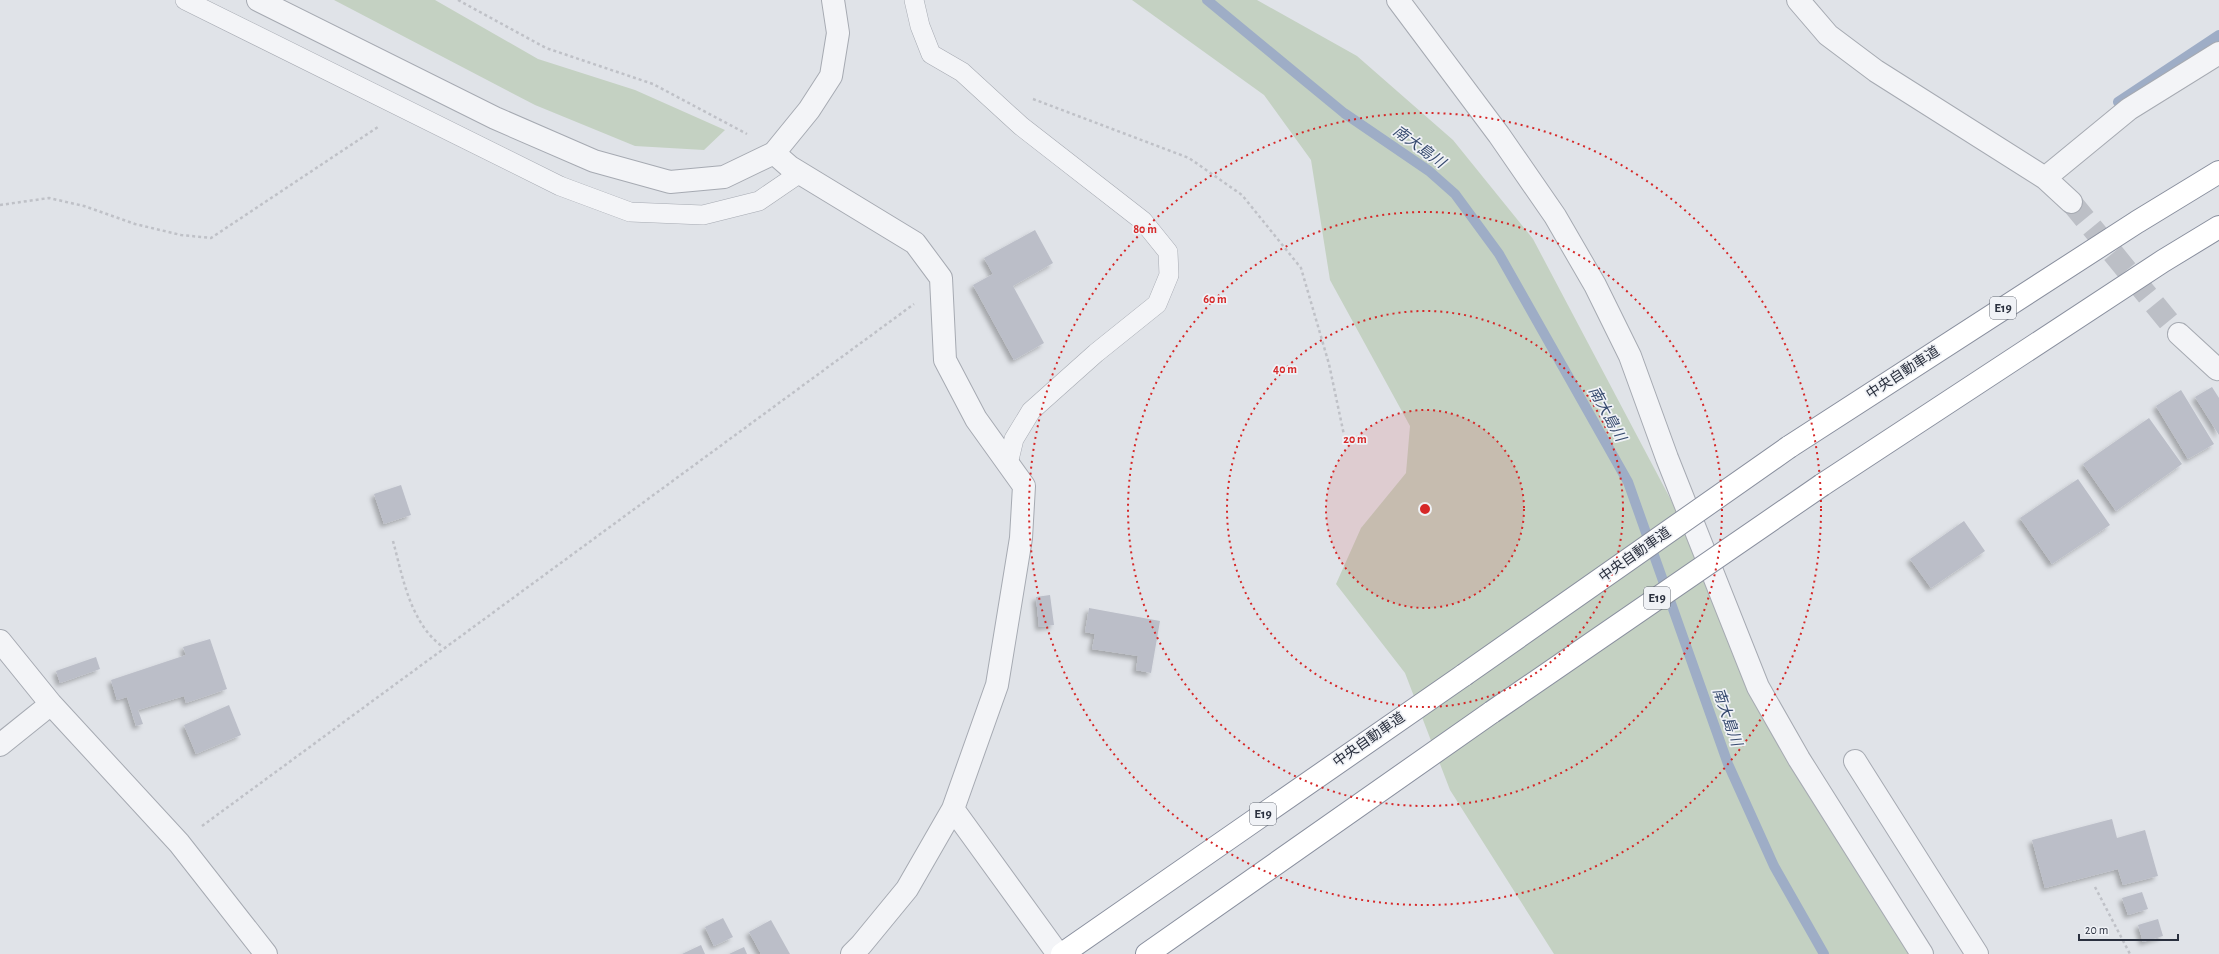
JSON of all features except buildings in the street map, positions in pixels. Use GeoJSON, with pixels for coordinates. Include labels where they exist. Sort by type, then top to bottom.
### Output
{"type":"FeatureCollection","features":[{"type":"Feature","properties":{"kind":"highway","name":"中央自動車道"},"geometry":{"type":"LineString","coordinates":[[1062,954],[1789,447],[2117,235],[2219,172]]}},
{"type":"Feature","properties":{"kind":"highway","name":"E19"},"geometry":{"type":"LineString","coordinates":[[1147,954],[1492,712],[1822,485],[2163,261],[2219,227]]}},
{"type":"Feature","properties":{"kind":"street"},"geometry":{"type":"LineString","coordinates":[[258,0],[495,118],[594,161],[670,182],[724,177],[774,153],[809,110],[831,76],[838,33],[833,0]]}},
{"type":"Feature","properties":{"kind":"street"},"geometry":{"type":"LineString","coordinates":[[1398,0],[1499,135],[1555,216],[1596,285],[1630,356],[1669,465],[1758,687],[1799,759],[1922,954]]}},
{"type":"Feature","properties":{"kind":"street"},"geometry":{"type":"LineString","coordinates":[[1798,0],[1828,35],[1876,71],[2045,178],[2071,202]]}},
{"type":"Feature","properties":{"kind":"street"},"geometry":{"type":"LineString","coordinates":[[2045,178],[2129,109],[2219,54]]}},
{"type":"Feature","properties":{"kind":"street"},"geometry":{"type":"LineString","coordinates":[[774,153],[800,173],[915,243],[940,278],[943,288],[945,360],[976,419],[1024,486],[1021,538],[997,685],[953,809],[907,888],[852,954]]}},
{"type":"Feature","properties":{"kind":"street"},"geometry":{"type":"LineString","coordinates":[[2179,334],[2218,370]]}},
{"type":"Feature","properties":{"kind":"street"},"geometry":{"type":"LineString","coordinates":[[0,641],[51,704],[179,843],[266,954]]}},
{"type":"Feature","properties":{"kind":"street"},"geometry":{"type":"LineString","coordinates":[[0,745],[51,704]]}},
{"type":"Feature","properties":{"kind":"street"},"geometry":{"type":"LineString","coordinates":[[1855,761],[1977,954]]}},
{"type":"Feature","properties":{"kind":"street"},"geometry":{"type":"LineString","coordinates":[[953,809],[1011,887],[1058,954]]}},
{"type":"Feature","properties":{"kind":"lane"},"geometry":{"type":"LineString","coordinates":[[185,0],[560,186],[630,212],[703,215],[759,200],[800,173]]}},
{"type":"Feature","properties":{"kind":"lane"},"geometry":{"type":"LineString","coordinates":[[914,0],[920,26],[931,54],[962,72],[1021,126],[1143,220],[1168,252],[1169,276],[1157,304],[1096,353],[1031,411],[1014,439],[1008,464]]}},
{"type":"Feature","properties":{"kind":"path"},"geometry":{"type":"LineString","coordinates":[[458,0],[546,48],[653,84],[744,132],[774,153]]}},
{"type":"Feature","properties":{"kind":"path"},"geometry":{"type":"LineString","coordinates":[[1028,97],[1189,158],[1242,195],[1301,268],[1329,364],[1344,435]]}},
{"type":"Feature","properties":{"kind":"path"},"geometry":{"type":"LineString","coordinates":[[0,205],[49,198],[84,206],[135,224],[181,236],[211,238],[382,125],[398,105]]}},
{"type":"Feature","properties":{"kind":"path"},"geometry":{"type":"LineString","coordinates":[[179,843],[443,647],[927,294],[943,288]]}},
{"type":"Feature","properties":{"kind":"path"},"geometry":{"type":"LineString","coordinates":[[393,541],[414,612],[438,643],[443,647]]}},
{"type":"Feature","properties":{"kind":"path"},"geometry":{"type":"LineString","coordinates":[[2095,887],[2130,954]]}},
{"type":"Feature","properties":{"kind":"green space"},"geometry":{"type":"Polygon","coordinates":[[[334,0],[435,0],[538,59],[635,90],[725,130],[704,150],[635,146],[535,105],[334,0]]]}},
{"type":"Feature","properties":{"kind":"green space"},"geometry":{"type":"Polygon","coordinates":[[[1132,0],[1257,0],[1357,56],[1453,140],[1533,239],[1911,954],[1554,954],[1450,790],[1405,673],[1336,584],[1361,528],[1406,473],[1410,426],[1330,280],[1311,160],[1264,95],[1132,0]]]}},
{"type":"Feature","properties":{"kind":"waterway","name":"南大島川"},"geometry":{"type":"LineString","coordinates":[[1207,0],[1344,113],[1429,171],[1455,194],[1499,254],[1628,482],[1728,764],[1774,866],[1824,954]]}},
{"type":"Feature","properties":{"kind":"waterway"},"geometry":{"type":"LineString","coordinates":[[2118,102],[2219,35]]}},
{"type":"Feature","properties":{"kind":"tunnel"},"geometry":{"type":"LineString","coordinates":[[2071,202],[2179,334]]}}]}
